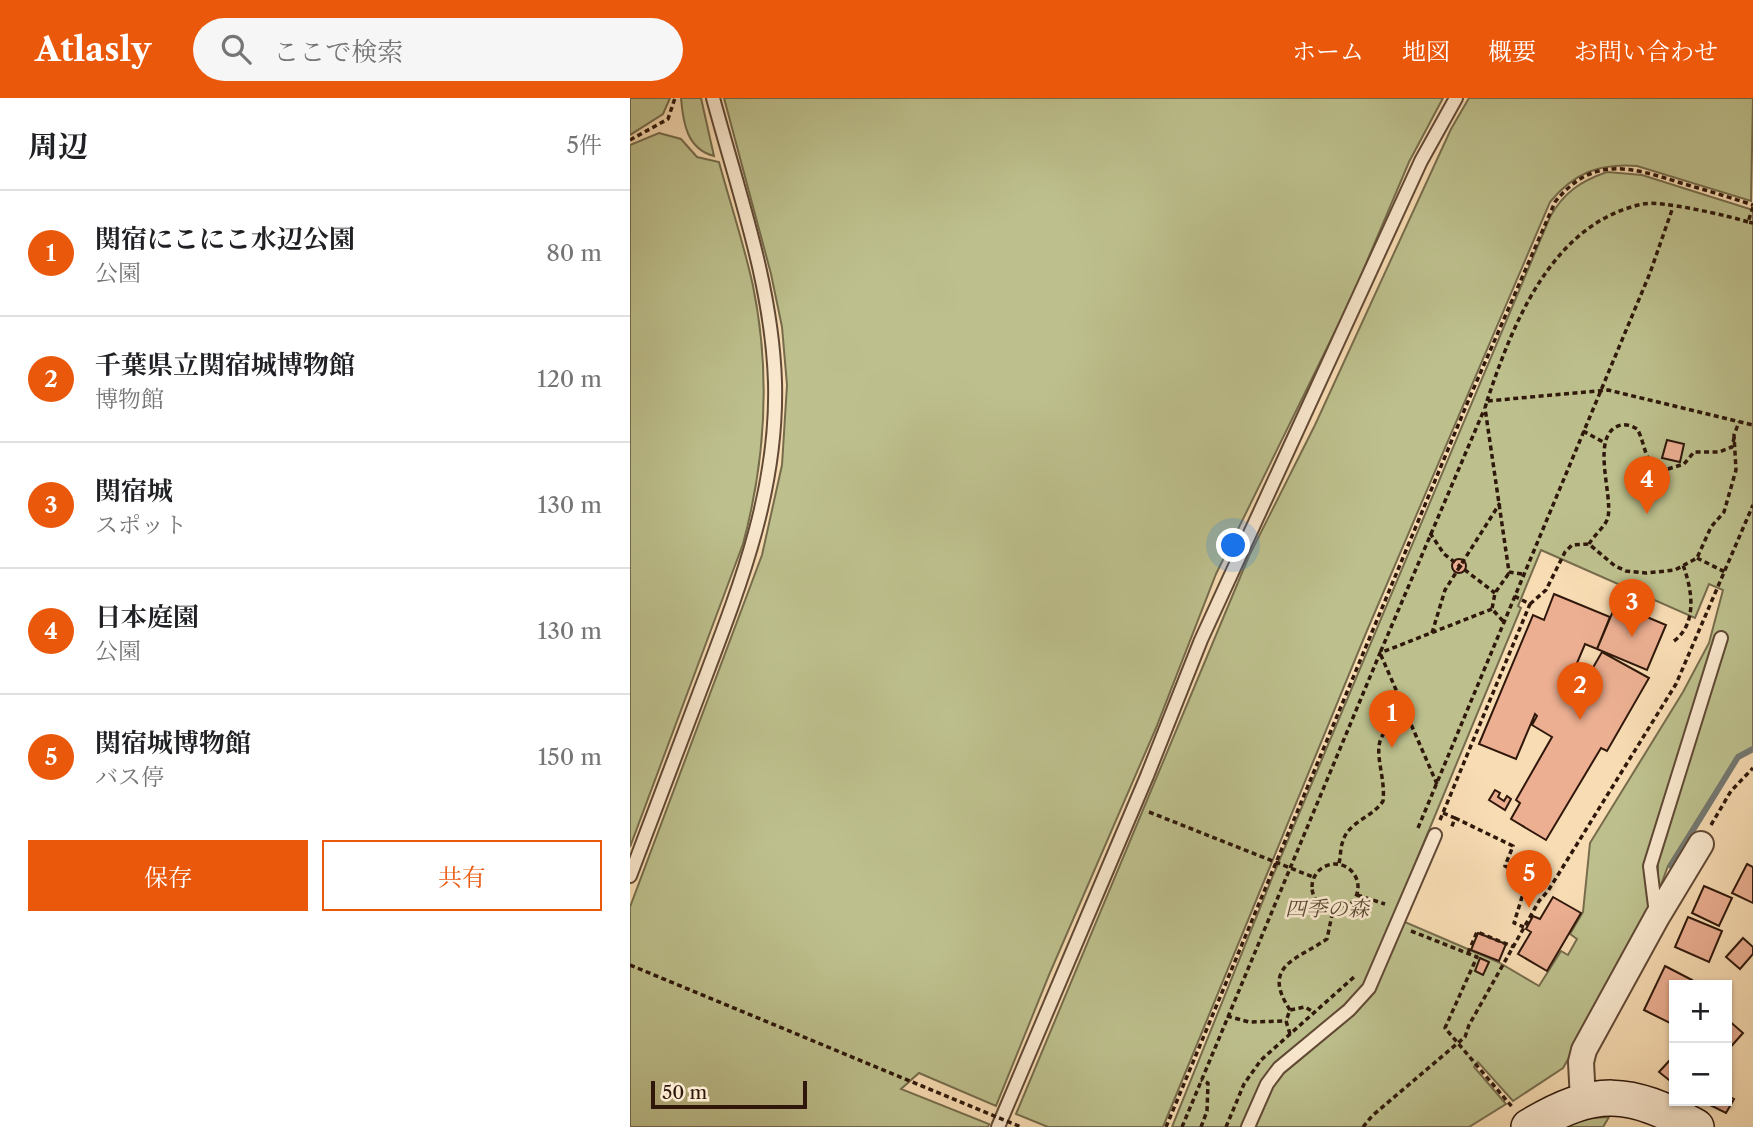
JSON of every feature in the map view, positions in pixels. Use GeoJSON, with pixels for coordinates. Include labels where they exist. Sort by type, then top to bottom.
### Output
{"type":"FeatureCollection","features":[{"type":"Feature","properties":{"kind":"street"},"geometry":{"type":"LineString","coordinates":[[1583,1100],[1581,1062],[1584,1050],[1657,917],[1701,844]]}},
{"type":"Feature","properties":{"kind":"street"},"geometry":{"type":"LineString","coordinates":[[1521,1117],[1601,1097],[1637,1101],[1696,1127]]}},
{"type":"Feature","properties":{"kind":"lane"},"geometry":{"type":"LineString","coordinates":[[630,876],[749,557],[771,467],[775,379],[768,314],[757,256],[713,98]]}},
{"type":"Feature","properties":{"kind":"lane"},"geometry":{"type":"LineString","coordinates":[[998,1127],[1201,640],[1421,161],[1456,98]]}},
{"type":"Feature","properties":{"kind":"lane"},"geometry":{"type":"LineString","coordinates":[[1657,917],[1650,866],[1721,638]]}},
{"type":"Feature","properties":{"kind":"lane"},"geometry":{"type":"LineString","coordinates":[[1248,1127],[1268,1084],[1279,1068],[1349,1010],[1369,988],[1441,838]]}},
{"type":"Feature","properties":{"kind":"path"},"geometry":{"type":"LineString","coordinates":[[630,140],[668,119],[675,98]]}},
{"type":"Feature","properties":{"kind":"path"},"geometry":{"type":"LineString","coordinates":[[1166,1127],[1468,399],[1555,202],[1576,181],[1614,168],[1637,169],[1753,206],[1751,223],[1644,203],[1592,223],[1542,275],[1507,349],[1485,408],[1430,533],[1182,1127]]}},
{"type":"Feature","properties":{"kind":"path"},"geometry":{"type":"LineString","coordinates":[[1413,840],[1650,273],[1673,207]]}},
{"type":"Feature","properties":{"kind":"path"},"geometry":{"type":"LineString","coordinates":[[1487,401],[1608,390],[1753,425]]}},
{"type":"Feature","properties":{"kind":"path"},"geometry":{"type":"LineString","coordinates":[[1485,408],[1509,572],[1495,593],[1492,609]]}},
{"type":"Feature","properties":{"kind":"path"},"geometry":{"type":"LineString","coordinates":[[1589,544],[1607,520],[1608,492],[1603,454],[1609,433],[1619,425],[1628,425],[1637,430],[1649,460],[1668,469],[1684,464],[1694,452],[1719,452],[1732,447],[1739,422]]}},
{"type":"Feature","properties":{"kind":"path"},"geometry":{"type":"LineString","coordinates":[[1583,431],[1605,443]]}},
{"type":"Feature","properties":{"kind":"path"},"geometry":{"type":"LineString","coordinates":[[1441,838],[1443,813],[1530,604],[1546,590],[1565,552],[1573,545],[1589,544],[1615,566],[1626,571],[1646,573],[1675,570],[1696,558],[1711,527],[1724,512],[1736,470],[1734,435]]}},
{"type":"Feature","properties":{"kind":"path"},"geometry":{"type":"LineString","coordinates":[[1432,633],[1446,590],[1500,502]]}},
{"type":"Feature","properties":{"kind":"path"},"geometry":{"type":"LineString","coordinates":[[1363,1127],[1371,1116],[1465,1037],[1469,1025],[1525,927],[1626,770],[1676,684],[1753,505]]}},
{"type":"Feature","properties":{"kind":"path"},"geometry":{"type":"LineString","coordinates":[[1430,533],[1440,550],[1495,593]]}},
{"type":"Feature","properties":{"kind":"path"},"geometry":{"type":"LineString","coordinates":[[1696,558],[1725,572]]}},
{"type":"Feature","properties":{"kind":"path"},"geometry":{"type":"LineString","coordinates":[[1674,641],[1680,636],[1693,597],[1683,565]]}},
{"type":"Feature","properties":{"kind":"path"},"geometry":{"type":"LineString","coordinates":[[1509,572],[1522,575]]}},
{"type":"Feature","properties":{"kind":"path"},"geometry":{"type":"LineString","coordinates":[[1514,596],[1530,604]]}},
{"type":"Feature","properties":{"kind":"path"},"geometry":{"type":"LineString","coordinates":[[1380,653],[1492,609]]}},
{"type":"Feature","properties":{"kind":"path"},"geometry":{"type":"LineString","coordinates":[[1492,609],[1503,621]]}},
{"type":"Feature","properties":{"kind":"path"},"geometry":{"type":"LineString","coordinates":[[1380,653],[1437,784]]}},
{"type":"Feature","properties":{"kind":"path"},"geometry":{"type":"LineString","coordinates":[[1339,863],[1348,831],[1378,810],[1383,801],[1380,738],[1387,728],[1409,720]]}},
{"type":"Feature","properties":{"kind":"path"},"geometry":{"type":"LineString","coordinates":[[1701,844],[1731,791],[1753,768]]}},
{"type":"Feature","properties":{"kind":"path"},"geometry":{"type":"LineString","coordinates":[[1134,806],[1313,877]]}},
{"type":"Feature","properties":{"kind":"path"},"geometry":{"type":"LineString","coordinates":[[1443,813],[1513,846],[1505,866],[1519,873],[1526,884],[1514,923],[1525,927]]}},
{"type":"Feature","properties":{"kind":"path"},"geometry":{"type":"LineString","coordinates":[[1441,838],[1455,818]]}},
{"type":"Feature","properties":{"kind":"path"},"geometry":{"type":"LineString","coordinates":[[1339,863],[1357,878],[1357,895],[1348,906],[1333,910],[1314,899],[1313,877],[1324,866],[1339,863]]}},
{"type":"Feature","properties":{"kind":"path"},"geometry":{"type":"LineString","coordinates":[[1381,915],[1390,894]]}},
{"type":"Feature","properties":{"kind":"path"},"geometry":{"type":"LineString","coordinates":[[1357,895],[1385,904]]}},
{"type":"Feature","properties":{"kind":"path"},"geometry":{"type":"LineString","coordinates":[[1290,1010],[1280,995],[1279,975],[1295,957],[1327,939],[1333,910]]}},
{"type":"Feature","properties":{"kind":"path"},"geometry":{"type":"LineString","coordinates":[[1409,930],[1477,957],[1445,1028],[1521,1117]]}},
{"type":"Feature","properties":{"kind":"path"},"geometry":{"type":"LineString","coordinates":[[1468,953],[1477,932],[1514,947]]}},
{"type":"Feature","properties":{"kind":"path"},"geometry":{"type":"LineString","coordinates":[[630,965],[1021,1127]]}},
{"type":"Feature","properties":{"kind":"path"},"geometry":{"type":"LineString","coordinates":[[1226,1127],[1252,1071],[1353,978],[1359,967]]}},
{"type":"Feature","properties":{"kind":"path"},"geometry":{"type":"LineString","coordinates":[[1290,1010],[1306,1007],[1315,1013]]}},
{"type":"Feature","properties":{"kind":"path"},"geometry":{"type":"LineString","coordinates":[[1290,1010],[1286,1021],[1290,1034]]}},
{"type":"Feature","properties":{"kind":"path"},"geometry":{"type":"LineString","coordinates":[[1227,1016],[1250,1022],[1286,1021]]}},
{"type":"Feature","properties":{"kind":"path"},"geometry":{"type":"LineString","coordinates":[[1200,1127],[1207,1111],[1208,1083],[1201,1080]]}},
{"type":"Feature","properties":{"kind":"green space"},"geometry":{"type":"Polygon","coordinates":[[[630,98],[670,98],[663,114],[630,135],[630,98]]]}},
{"type":"Feature","properties":{"kind":"green space"},"geometry":{"type":"Polygon","coordinates":[[[681,98],[701,98],[714,156],[698,148],[688,134],[681,98]]]}},
{"type":"Feature","properties":{"kind":"green space"},"geometry":{"type":"Polygon","coordinates":[[[724,98],[1443,98],[1409,162],[1351,299],[1216,574],[1156,728],[1049,975],[996,1106],[919,1073],[901,1089],[989,1124],[988,1127],[630,1127],[630,907],[762,555],[782,465],[787,385],[782,327],[771,274],[724,98]]]}},
{"type":"Feature","properties":{"kind":"green space"},"geometry":{"type":"Polygon","coordinates":[[[1469,98],[1753,98],[1751,201],[1637,166],[1623,165],[1599,168],[1578,177],[1550,202],[1366,633],[1163,1127],[1048,1127],[1016,1114],[1249,556],[1315,425],[1451,129],[1469,98]]]}},
{"type":"Feature","properties":{"kind":"green space"},"geometry":{"type":"Polygon","coordinates":[[[659,133],[681,139],[697,157],[719,162],[753,286],[759,319],[764,384],[763,416],[757,480],[743,544],[630,847],[630,145],[659,133]]]}},
{"type":"Feature","properties":{"kind":"green space","name":"四季の森"},"geometry":{"type":"Polygon","coordinates":[[[1607,172],[1642,175],[1753,210],[1753,748],[1737,756],[1668,866],[1658,893],[1658,860],[1723,647],[1713,644],[1646,858],[1644,870],[1649,913],[1642,931],[1563,1068],[1513,1101],[1478,1062],[1474,1067],[1506,1104],[1469,1127],[1172,1127],[1272,878],[1550,217],[1567,194],[1607,172]],[[1541,550],[1518,606],[1521,608],[1393,917],[1498,962],[1539,986],[1561,951],[1568,955],[1577,939],[1570,934],[1583,912],[1590,843],[1683,692],[1709,643],[1723,590],[1709,584],[1695,618],[1541,550]]]}},
{"type":"Feature","properties":{"kind":"green space"},"geometry":{"type":"Polygon","coordinates":[[[1609,1117],[1603,1127],[1561,1127],[1591,1118],[1609,1117]]]}},
{"type":"Feature","properties":{"kind":"building"},"geometry":{"type":"Polygon","coordinates":[[[1667,440],[1684,444],[1680,462],[1662,458],[1667,440]]]}},
{"type":"Feature","properties":{"kind":"building"},"geometry":{"type":"Polygon","coordinates":[[[1459,559],[1464,561],[1464,571],[1459,573],[1454,571],[1452,566],[1454,561],[1459,559]]]}},
{"type":"Feature","properties":{"kind":"building"},"geometry":{"type":"Polygon","coordinates":[[[1554,594],[1610,617],[1597,649],[1585,644],[1572,675],[1584,683],[1602,652],[1649,678],[1607,751],[1601,748],[1546,840],[1511,819],[1520,803],[1516,800],[1552,737],[1532,725],[1537,716],[1535,714],[1516,759],[1479,744],[1533,615],[1544,620],[1554,594]]]}},
{"type":"Feature","properties":{"kind":"building"},"geometry":{"type":"Polygon","coordinates":[[[1616,604],[1666,625],[1647,670],[1597,649],[1616,604]]]}},
{"type":"Feature","properties":{"kind":"building"},"geometry":{"type":"Polygon","coordinates":[[[1495,790],[1500,793],[1498,797],[1504,801],[1507,796],[1511,799],[1505,810],[1489,800],[1495,790]]]}},
{"type":"Feature","properties":{"kind":"building"},"geometry":{"type":"Polygon","coordinates":[[[1747,864],[1753,867],[1753,903],[1732,893],[1747,864]]]}},
{"type":"Feature","properties":{"kind":"building"},"geometry":{"type":"Polygon","coordinates":[[[1704,886],[1732,898],[1719,926],[1692,913],[1704,886]]]}},
{"type":"Feature","properties":{"kind":"building"},"geometry":{"type":"Polygon","coordinates":[[[1553,897],[1581,913],[1547,971],[1518,954],[1531,932],[1526,929],[1533,916],[1540,919],[1553,897]]]}},
{"type":"Feature","properties":{"kind":"building"},"geometry":{"type":"Polygon","coordinates":[[[1688,917],[1722,931],[1709,962],[1675,947],[1688,917]]]}},
{"type":"Feature","properties":{"kind":"building"},"geometry":{"type":"Polygon","coordinates":[[[1478,933],[1506,944],[1499,961],[1471,950],[1478,933]]]}},
{"type":"Feature","properties":{"kind":"building"},"geometry":{"type":"Polygon","coordinates":[[[1743,938],[1753,947],[1753,954],[1740,969],[1726,957],[1743,938]]]}},
{"type":"Feature","properties":{"kind":"building"},"geometry":{"type":"Polygon","coordinates":[[[1480,958],[1489,962],[1483,975],[1475,971],[1480,958]]]}},
{"type":"Feature","properties":{"kind":"building"},"geometry":{"type":"Polygon","coordinates":[[[1665,966],[1692,980],[1669,980],[1669,1022],[1644,1010],[1665,966]]]}},
{"type":"Feature","properties":{"kind":"building"},"geometry":{"type":"Polygon","coordinates":[[[1732,1023],[1743,1033],[1732,1045],[1732,1023]]]}},
{"type":"Feature","properties":{"kind":"building"},"geometry":{"type":"Polygon","coordinates":[[[1669,1061],[1669,1080],[1659,1072],[1669,1061]]]}},
{"type":"Feature","properties":{"kind":"building"},"geometry":{"type":"Polygon","coordinates":[[[1712,1106],[1730,1106],[1726,1113],[1712,1106]]]}},
{"type":"Feature","properties":{"kind":"waterway"},"geometry":{"type":"LineString","coordinates":[[1671,866],[1738,757],[1753,749]]}},
{"type":"Feature","properties":{"kind":"place","name":"日本庭園"},"geometry":{"type":"Point","coordinates":[1647,514]}},
{"type":"Feature","properties":{"kind":"place","name":"関宿城"},"geometry":{"type":"Point","coordinates":[1632,637]}},
{"type":"Feature","properties":{"kind":"place","name":"千葉県立関宿城博物館"},"geometry":{"type":"Point","coordinates":[1580,720]}},
{"type":"Feature","properties":{"kind":"place","name":"関宿にこにこ水辺公園"},"geometry":{"type":"Point","coordinates":[1392,748]}},
{"type":"Feature","properties":{"kind":"place","name":"関宿城博物館"},"geometry":{"type":"Point","coordinates":[1529,908]}}]}
